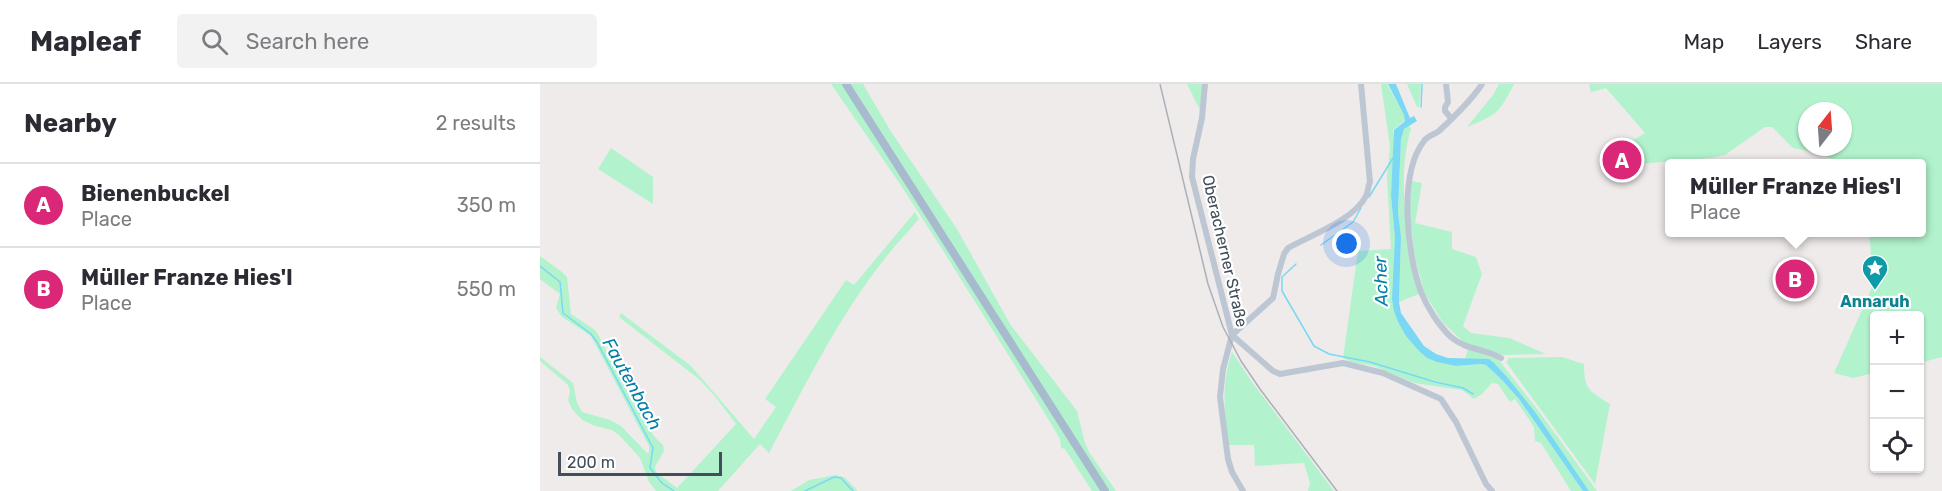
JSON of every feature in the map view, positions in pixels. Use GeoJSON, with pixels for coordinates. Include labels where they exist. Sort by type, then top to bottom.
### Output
{"type":"FeatureCollection","features":[{"type":"Feature","properties":{"kind":"main road"},"geometry":{"type":"LineString","coordinates":[[846,84],[1105,491]]}},
{"type":"Feature","properties":{"kind":"street","name":"Oberacherner Straße"},"geometry":{"type":"LineString","coordinates":[[1205,84],[1192,177],[1232,335],[1223,369],[1220,397],[1228,459],[1232,472],[1243,491]]}},
{"type":"Feature","properties":{"kind":"street"},"geometry":{"type":"LineString","coordinates":[[1361,84],[1370,182],[1366,196],[1357,208],[1337,222],[1288,248],[1284,254],[1273,298],[1232,335],[1273,371],[1280,374],[1343,363],[1383,374],[1441,399],[1456,422],[1486,484],[1492,491]]}},
{"type":"Feature","properties":{"kind":"street"},"geometry":{"type":"LineString","coordinates":[[1446,84],[1448,102],[1445,111],[1451,118]]}},
{"type":"Feature","properties":{"kind":"street"},"geometry":{"type":"LineString","coordinates":[[1482,84],[1473,97],[1436,134],[1425,138],[1416,154],[1409,182],[1408,228],[1421,292],[1443,328],[1452,338],[1467,347],[1501,358]]}},
{"type":"Feature","properties":{"kind":"street"},"geometry":{"type":"LineString","coordinates":[[1448,102],[1458,111]]}},
{"type":"Feature","properties":{"kind":"green space"},"geometry":{"type":"Polygon","coordinates":[[[831,84],[843,84],[1102,491],[1092,491],[1065,449],[1061,448],[1060,439],[942,249],[831,84]]]}},
{"type":"Feature","properties":{"kind":"green space"},"geometry":{"type":"Polygon","coordinates":[[[851,84],[863,84],[890,130],[957,229],[1010,324],[1077,411],[1089,452],[1116,491],[1109,491],[851,84]]]}},
{"type":"Feature","properties":{"kind":"green space"},"geometry":{"type":"Polygon","coordinates":[[[1187,84],[1203,84],[1200,110],[1187,84]]]}},
{"type":"Feature","properties":{"kind":"green space"},"geometry":{"type":"Polygon","coordinates":[[[1381,84],[1387,84],[1405,120],[1393,130],[1391,196],[1398,322],[1419,351],[1456,366],[1486,365],[1519,399],[1583,491],[1571,491],[1541,443],[1535,441],[1534,427],[1515,399],[1510,402],[1498,384],[1492,383],[1474,399],[1462,390],[1414,383],[1374,366],[1351,362],[1343,358],[1358,251],[1391,249],[1387,177],[1390,146],[1381,84]]]}},
{"type":"Feature","properties":{"kind":"green space"},"geometry":{"type":"Polygon","coordinates":[[[1407,84],[1421,84],[1419,107],[1417,107],[1407,84]]]}},
{"type":"Feature","properties":{"kind":"green space"},"geometry":{"type":"Polygon","coordinates":[[[1499,84],[1514,84],[1496,112],[1467,127],[1493,95],[1499,84]]]}},
{"type":"Feature","properties":{"kind":"green space"},"geometry":{"type":"Polygon","coordinates":[[[1589,84],[1942,84],[1942,357],[1924,362],[1924,311],[1870,311],[1870,374],[1853,378],[1834,373],[1874,283],[1869,237],[1926,237],[1926,159],[1832,159],[1825,156],[1852,156],[1852,102],[1798,102],[1798,149],[1793,148],[1772,127],[1765,127],[1725,155],[1699,159],[1665,159],[1665,162],[1613,166],[1621,149],[1645,133],[1606,88],[1591,92],[1589,84]]]}},
{"type":"Feature","properties":{"kind":"green space"},"geometry":{"type":"Polygon","coordinates":[[[1408,125],[1411,129],[1404,169],[1405,212],[1419,294],[1399,302],[1401,237],[1398,211],[1401,139],[1402,132],[1408,125]]]}},
{"type":"Feature","properties":{"kind":"green space"},"geometry":{"type":"Polygon","coordinates":[[[611,148],[653,177],[653,204],[598,169],[611,148]]]}},
{"type":"Feature","properties":{"kind":"green space"},"geometry":{"type":"Polygon","coordinates":[[[1412,181],[1422,183],[1415,223],[1452,232],[1452,249],[1476,257],[1482,274],[1463,326],[1471,333],[1509,338],[1546,354],[1504,355],[1468,346],[1443,323],[1424,292],[1415,257],[1409,210],[1412,181]]]}},
{"type":"Feature","properties":{"kind":"green space"},"geometry":{"type":"Polygon","coordinates":[[[915,212],[919,219],[887,255],[851,306],[822,354],[769,453],[760,444],[718,491],[656,491],[649,482],[640,458],[612,430],[582,420],[572,409],[568,400],[570,391],[568,385],[540,361],[540,357],[573,383],[577,403],[582,412],[610,420],[621,426],[649,453],[649,446],[591,336],[562,317],[556,308],[560,294],[540,279],[540,256],[567,277],[571,314],[595,330],[599,336],[631,399],[653,435],[663,445],[664,451],[655,467],[656,472],[677,488],[736,424],[700,380],[619,317],[621,313],[691,366],[754,439],[776,407],[765,399],[846,280],[854,285],[915,212]]]}},
{"type":"Feature","properties":{"kind":"green space"},"geometry":{"type":"Polygon","coordinates":[[[1468,349],[1498,359],[1597,491],[1589,491],[1508,378],[1489,359],[1465,359],[1468,349]]]}},
{"type":"Feature","properties":{"kind":"green space"},"geometry":{"type":"Polygon","coordinates":[[[1232,352],[1334,491],[1308,491],[1310,483],[1304,463],[1255,466],[1254,445],[1229,445],[1224,398],[1226,375],[1232,352]]]}},
{"type":"Feature","properties":{"kind":"green space"},"geometry":{"type":"Polygon","coordinates":[[[1562,357],[1584,364],[1585,379],[1589,388],[1610,404],[1595,484],[1506,362],[1509,358],[1562,357]]]}},
{"type":"Feature","properties":{"kind":"green space"},"geometry":{"type":"Polygon","coordinates":[[[836,475],[844,477],[858,491],[791,491],[809,480],[836,475]]]}},
{"type":"Feature","properties":{"kind":"water"},"geometry":{"type":"Polygon","coordinates":[[[1388,84],[1396,84],[1410,118],[1414,116],[1417,121],[1404,129],[1401,139],[1398,211],[1401,237],[1399,302],[1401,313],[1424,346],[1436,354],[1448,358],[1489,359],[1494,363],[1535,412],[1589,491],[1583,491],[1519,399],[1486,365],[1456,366],[1427,358],[1406,336],[1398,322],[1392,299],[1395,238],[1391,196],[1394,130],[1405,121],[1388,84]]]}},
{"type":"Feature","properties":{"kind":"waterway"},"geometry":{"type":"LineString","coordinates":[[1421,107],[1422,84]]}},
{"type":"Feature","properties":{"kind":"waterway"},"geometry":{"type":"LineString","coordinates":[[1369,197],[1393,158]]}},
{"type":"Feature","properties":{"kind":"waterway"},"geometry":{"type":"LineString","coordinates":[[1321,245],[1353,222],[1361,208]]}},
{"type":"Feature","properties":{"kind":"waterway"},"geometry":{"type":"LineString","coordinates":[[1296,264],[1282,277],[1282,291],[1314,346],[1329,354],[1370,362],[1463,388],[1473,394]]}},
{"type":"Feature","properties":{"kind":"waterway","name":"Fautenbach"},"geometry":{"type":"LineString","coordinates":[[540,266],[560,282],[563,313],[591,334],[597,342],[653,448],[650,468],[662,483],[674,491]]}},
{"type":"Feature","properties":{"kind":"waterway","name":"Fautenbach"},"geometry":{"type":"LineString","coordinates":[[805,491],[834,477],[841,478],[853,491]]}},
{"type":"Feature","properties":{"kind":"railway"},"geometry":{"type":"LineString","coordinates":[[1160,84],[1208,284],[1223,327],[1241,361],[1260,389],[1337,491]]}},
{"type":"Feature","properties":{"kind":"place","name":"Bienenbuckel"},"geometry":{"type":"Point","coordinates":[1622,160]}},
{"type":"Feature","properties":{"kind":"place","name":"Müller Franze Hies'l"},"geometry":{"type":"Point","coordinates":[1795,279]}},
{"type":"Feature","properties":{"kind":"place","name":"Annaruh"},"geometry":{"type":"Point","coordinates":[1875,291]}},
{"type":"Feature","properties":{"kind":"water label","name":"Acher"},"geometry":{"type":"Point","coordinates":[1381,281]}}]}
